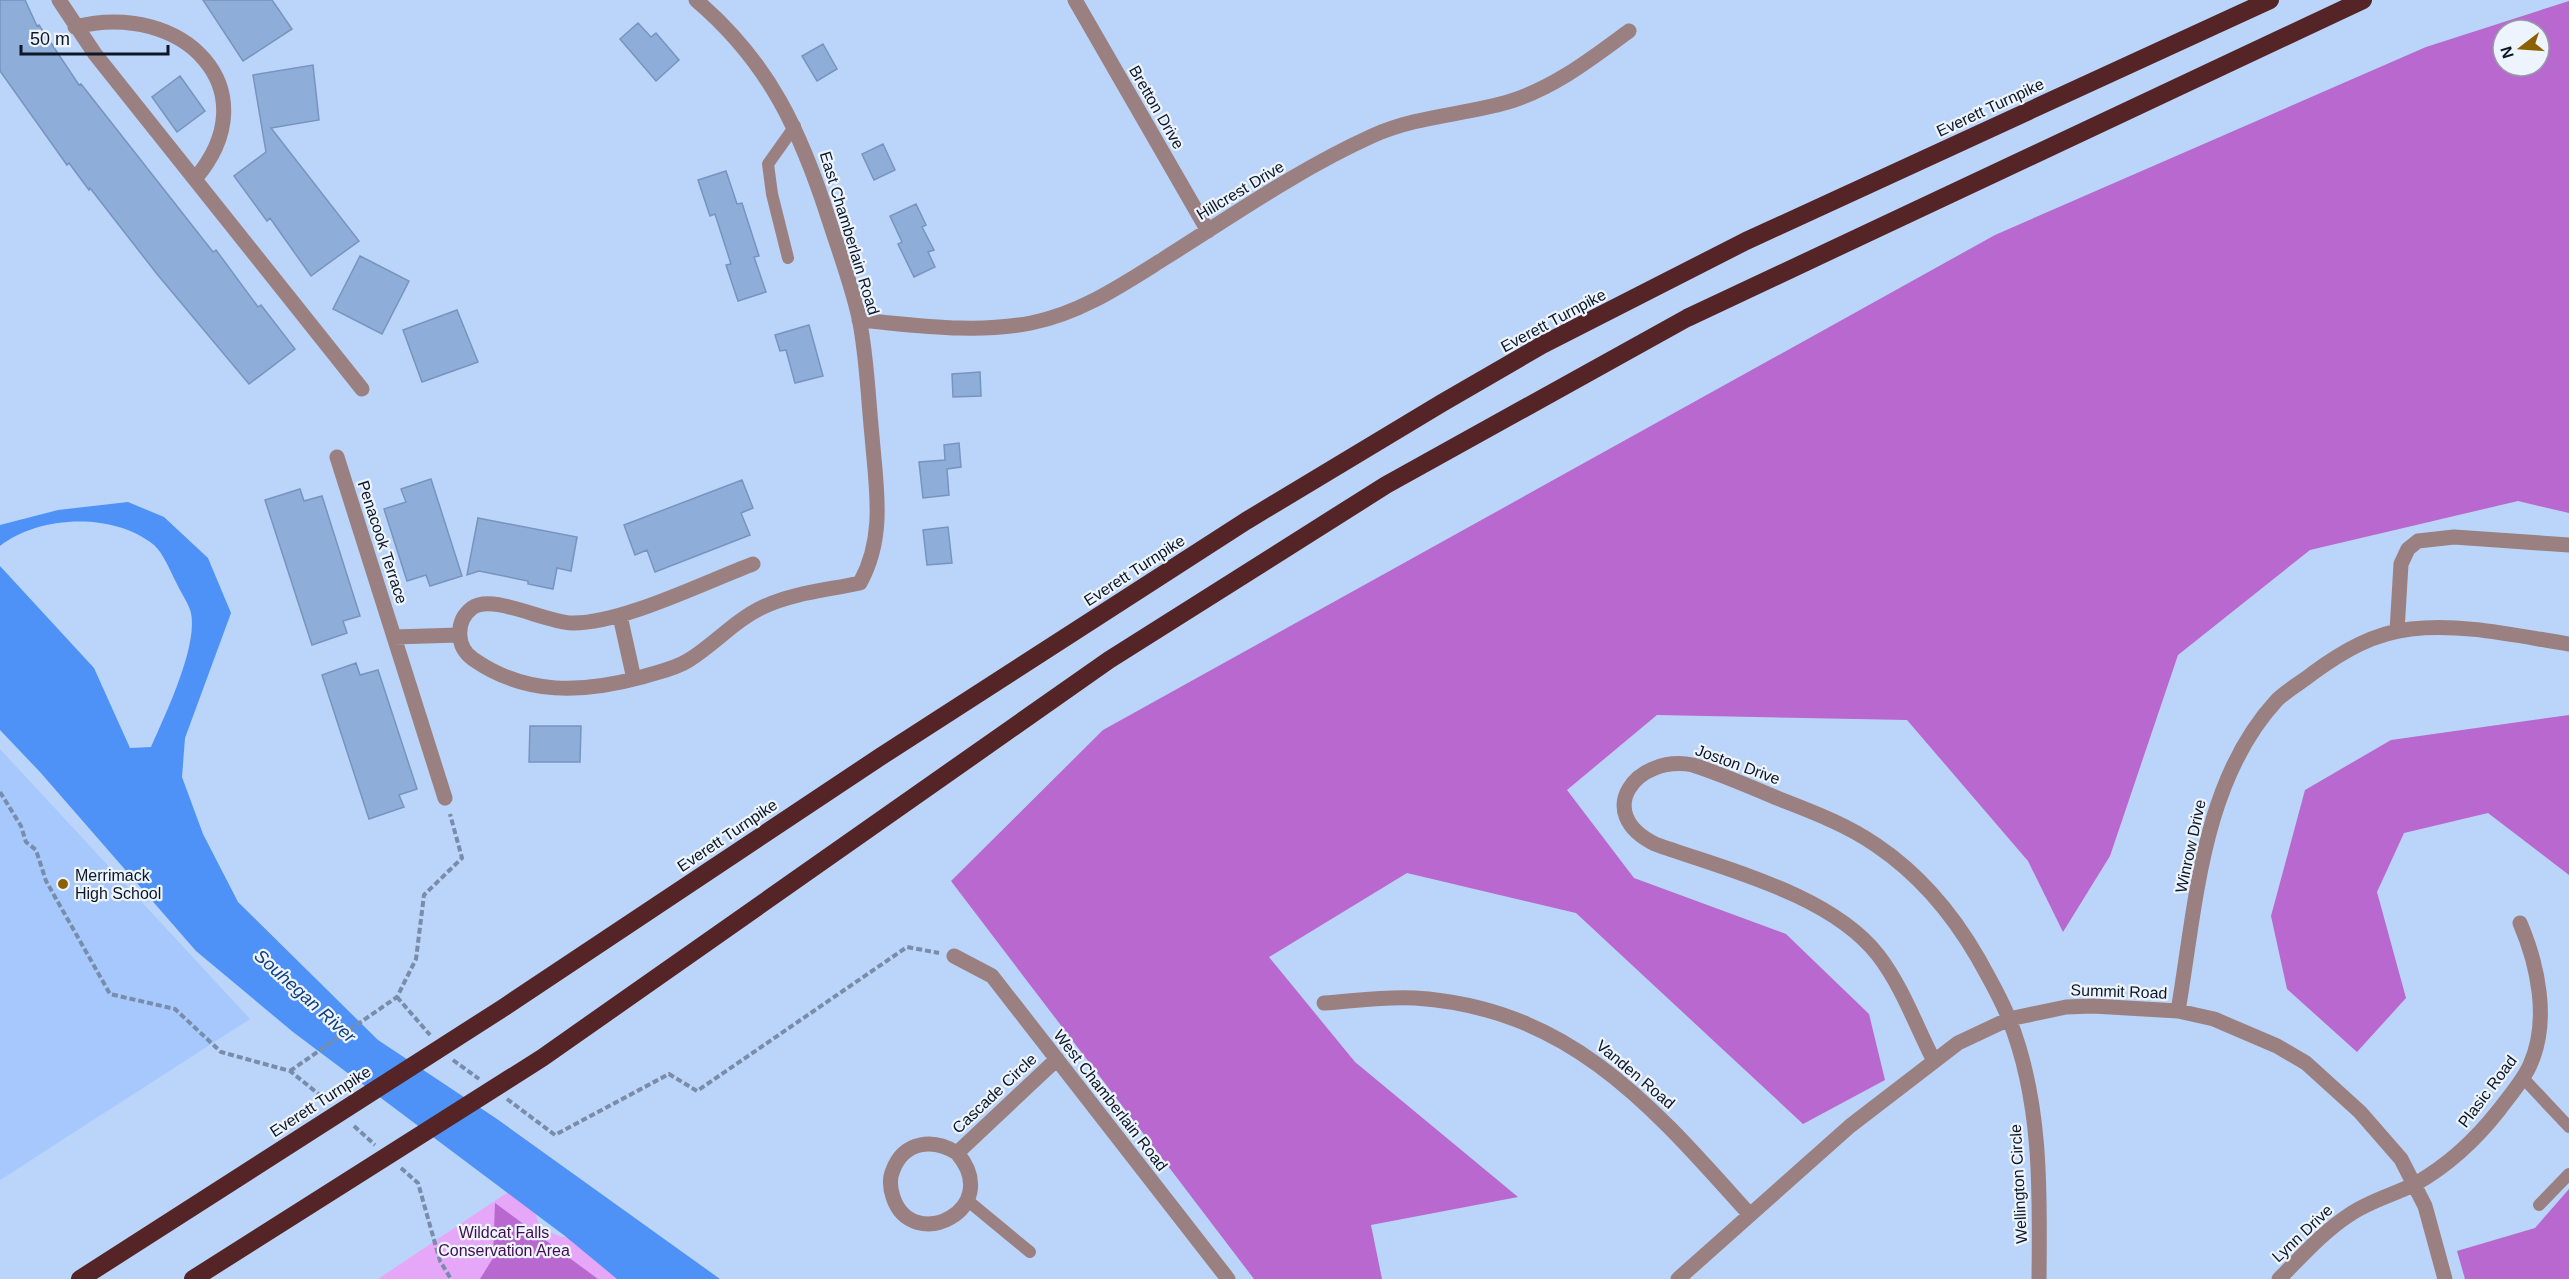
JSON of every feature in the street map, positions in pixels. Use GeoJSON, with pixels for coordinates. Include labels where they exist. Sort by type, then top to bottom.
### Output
{"type":"FeatureCollection","features":[{"type":"Feature","properties":{"kind":"highway","name":"Everett Turnpike"},"geometry":{"type":"LineString","coordinates":[[80,1279],[502,1008],[870,764],[1226,534],[1442,402],[1542,345],[1746,241],[2270,0]]}},
{"type":"Feature","properties":{"kind":"highway"},"geometry":{"type":"LineString","coordinates":[[193,1279],[542,1058],[1109,660],[1386,485],[1687,318],[2363,0]]}},
{"type":"Feature","properties":{"kind":"street"},"geometry":{"type":"LineString","coordinates":[[59,0],[75,27],[362,389]]}},
{"type":"Feature","properties":{"kind":"street","name":"East Chamberlain Road"},"geometry":{"type":"LineString","coordinates":[[634,679],[688,661],[743,618],[770,604],[860,583],[873,553],[878,514],[859,320],[813,169],[795,126],[752,57],[738,39],[696,0]]}},
{"type":"Feature","properties":{"kind":"street","name":"Bretton Drive"},"geometry":{"type":"LineString","coordinates":[[1075,0],[1208,231]]}},
{"type":"Feature","properties":{"kind":"street"},"geometry":{"type":"LineString","coordinates":[[75,27],[107,14],[148,13],[187,31],[202,47],[216,74],[224,110],[222,132],[215,153],[195,179]]}},
{"type":"Feature","properties":{"kind":"street","name":"Hillcrest Drive"},"geometry":{"type":"LineString","coordinates":[[859,320],[987,329],[1054,318],[1095,300],[1279,187],[1371,137],[1418,120],[1507,102],[1527,95],[1578,69],[1629,31]]}},
{"type":"Feature","properties":{"kind":"street","name":"Penacook Terrace"},"geometry":{"type":"LineString","coordinates":[[337,457],[446,798]]}},
{"type":"Feature","properties":{"kind":"street"},"geometry":{"type":"LineString","coordinates":[[2397,632],[2402,564],[2408,549],[2418,541],[2454,537],[2569,545]]}},
{"type":"Feature","properties":{"kind":"street"},"geometry":{"type":"LineString","coordinates":[[620,616],[634,679],[585,689],[537,688],[506,677],[475,660],[464,650],[459,635],[462,620],[468,612],[487,602],[561,622],[596,622],[620,616],[753,564]]}},
{"type":"Feature","properties":{"kind":"street","name":"Winrow Drive"},"geometry":{"type":"LineString","coordinates":[[2178,1011],[2210,828],[2221,790],[2238,754],[2278,699],[2338,655],[2365,642],[2397,632],[2439,627],[2569,644]]}},
{"type":"Feature","properties":{"kind":"street"},"geometry":{"type":"LineString","coordinates":[[394,638],[459,635]]}},
{"type":"Feature","properties":{"kind":"street","name":"Joston Drive"},"geometry":{"type":"LineString","coordinates":[[1934,1061],[1887,969],[1847,923],[1803,898],[1655,844],[1633,830],[1627,822],[1624,801],[1638,776],[1664,764],[1678,762],[1693,765],[1804,809],[1845,827],[1875,844],[1913,874],[1941,903],[1966,937],[2009,1018]]}},
{"type":"Feature","properties":{"kind":"street","name":"Plasic Road"},"geometry":{"type":"LineString","coordinates":[[2415,1184],[2466,1146],[2485,1128],[2523,1078],[2531,1063],[2540,1015],[2530,947],[2520,923]]}},
{"type":"Feature","properties":{"kind":"street","name":"West Chamberlain Road"},"geometry":{"type":"LineString","coordinates":[[954,956],[992,976],[1228,1279]]}},
{"type":"Feature","properties":{"kind":"street","name":"Vanden Road"},"geometry":{"type":"LineString","coordinates":[[1324,1003],[1384,998],[1444,1002],[1503,1016],[1564,1042],[1591,1058],[1665,1120],[1750,1215]]}},
{"type":"Feature","properties":{"kind":"street","name":"Summit Road"},"geometry":{"type":"LineString","coordinates":[[1678,1279],[1850,1126],[1958,1043],[2009,1018],[2066,1007],[2118,1006],[2178,1011],[2245,1031],[2306,1063],[2360,1112],[2402,1159],[2415,1184],[2434,1232],[2445,1279]]}},
{"type":"Feature","properties":{"kind":"street","name":"Wellington Circle"},"geometry":{"type":"LineString","coordinates":[[2009,1018],[2022,1060],[2034,1128],[2039,1214],[2038,1279]]}},
{"type":"Feature","properties":{"kind":"street","name":"Cascade Circle"},"geometry":{"type":"LineString","coordinates":[[957,1153],[1056,1059]]}},
{"type":"Feature","properties":{"kind":"street","name":"Cascade Circle"},"geometry":{"type":"LineString","coordinates":[[931,1143],[945,1146],[957,1153],[970,1174],[968,1200],[961,1210],[951,1218],[927,1224],[903,1214],[890,1190],[890,1176],[896,1162],[905,1152],[917,1145],[931,1143]]}},
{"type":"Feature","properties":{"kind":"street","name":"Lynn Drive"},"geometry":{"type":"LineString","coordinates":[[2279,1279],[2351,1213],[2415,1184]]}},
{"type":"Feature","properties":{"kind":"lane"},"geometry":{"type":"LineString","coordinates":[[788,258],[772,194],[768,164],[795,126]]}},
{"type":"Feature","properties":{"kind":"lane"},"geometry":{"type":"LineString","coordinates":[[2523,1078],[2569,1127]]}},
{"type":"Feature","properties":{"kind":"lane"},"geometry":{"type":"LineString","coordinates":[[2539,1205],[2569,1174]]}},
{"type":"Feature","properties":{"kind":"lane"},"geometry":{"type":"LineString","coordinates":[[968,1200],[1030,1252]]}},
{"type":"Feature","properties":{"kind":"path"},"geometry":{"type":"LineString","coordinates":[[0,792],[21,826],[26,842],[36,850],[46,881],[110,994],[175,1009],[221,1052],[290,1071],[397,997],[416,959],[424,895],[462,858],[446,798]]}},
{"type":"Feature","properties":{"kind":"path"},"geometry":{"type":"LineString","coordinates":[[497,1092],[555,1134],[669,1074],[697,1091],[907,947],[954,956]]}},
{"type":"Feature","properties":{"kind":"path"},"geometry":{"type":"LineString","coordinates":[[397,997],[434,1040]]}},
{"type":"Feature","properties":{"kind":"path"},"geometry":{"type":"LineString","coordinates":[[449,1057],[488,1085]]}},
{"type":"Feature","properties":{"kind":"shaded area","name":"Merrimack High School"},"geometry":{"type":"Polygon","coordinates":[[[0,749],[250,1019],[0,1180],[0,749]]]}},
{"type":"Feature","properties":{"kind":"green space"},"geometry":{"type":"Polygon","coordinates":[[[2569,1],[2569,513],[2518,501],[2310,550],[2178,655],[2110,856],[2063,932],[2028,861],[1907,720],[1657,715],[1567,790],[1634,878],[1786,934],[1869,1014],[1885,1080],[1803,1124],[1576,913],[1407,873],[1269,957],[1355,1062],[1518,1197],[1371,1225],[1382,1279],[1254,1279],[951,881],[1103,730],[1995,235],[2426,47],[2491,26],[2491,78],[2551,78],[2551,18],[2516,18],[2569,1]]]}},
{"type":"Feature","properties":{"kind":"green space"},"geometry":{"type":"Polygon","coordinates":[[[2569,715],[2569,875],[2488,813],[2404,833],[2377,892],[2406,998],[2357,1052],[2287,989],[2271,916],[2305,790],[2391,740],[2569,715]]]}},
{"type":"Feature","properties":{"kind":"green space"},"geometry":{"type":"Polygon","coordinates":[[[2569,1189],[2569,1279],[2465,1279],[2457,1251],[2535,1228],[2569,1189]]]}},
{"type":"Feature","properties":{"kind":"green space","name":"Wildcat Falls Conservation Area"},"geometry":{"type":"Polygon","coordinates":[[[511,1190],[533,1208],[541,1229],[562,1237],[576,1237],[621,1279],[378,1279],[511,1190]]]}},
{"type":"Feature","properties":{"kind":"green space"},"geometry":{"type":"Polygon","coordinates":[[[495,1203],[598,1279],[480,1279],[493,1258],[495,1203]]]}},
{"type":"Feature","properties":{"kind":"water","name":"Souhegan River"},"geometry":{"type":"Polygon","coordinates":[[[128,502],[164,517],[208,558],[231,613],[185,738],[182,777],[203,834],[238,902],[378,1040],[497,1119],[720,1279],[617,1279],[565,1236],[293,1032],[196,951],[40,772],[0,730],[0,566],[94,668],[130,748],[151,747],[179,681],[190,644],[192,627],[189,606],[158,549],[137,534],[119,527],[77,522],[55,523],[35,528],[0,546],[0,525],[58,510],[128,502]]]}},
{"type":"Feature","properties":{"kind":"building"},"geometry":{"type":"Polygon","coordinates":[[[0,0],[25,0],[37,26],[39,25],[79,85],[81,84],[213,252],[216,250],[258,307],[261,305],[295,349],[249,384],[157,274],[90,188],[89,190],[69,163],[67,165],[0,71],[0,0]]]}},
{"type":"Feature","properties":{"kind":"building"},"geometry":{"type":"Polygon","coordinates":[[[203,0],[272,0],[292,29],[243,61],[203,0]]]}},
{"type":"Feature","properties":{"kind":"building"},"geometry":{"type":"Polygon","coordinates":[[[638,23],[651,37],[656,33],[679,60],[656,81],[620,39],[638,23]]]}},
{"type":"Feature","properties":{"kind":"building"},"geometry":{"type":"Polygon","coordinates":[[[823,44],[837,69],[817,81],[802,56],[823,44]]]}},
{"type":"Feature","properties":{"kind":"building"},"geometry":{"type":"Polygon","coordinates":[[[313,65],[319,120],[271,128],[359,241],[311,276],[270,218],[267,221],[234,176],[266,152],[253,75],[313,65]]]}},
{"type":"Feature","properties":{"kind":"building"},"geometry":{"type":"Polygon","coordinates":[[[180,76],[205,111],[177,132],[152,97],[180,76]]]}},
{"type":"Feature","properties":{"kind":"building"},"geometry":{"type":"Polygon","coordinates":[[[883,144],[895,170],[874,180],[862,154],[883,144]]]}},
{"type":"Feature","properties":{"kind":"building"},"geometry":{"type":"Polygon","coordinates":[[[726,171],[737,204],[742,203],[759,256],[754,257],[766,292],[738,301],[726,265],[731,264],[715,214],[710,216],[698,180],[726,171]]]}},
{"type":"Feature","properties":{"kind":"building"},"geometry":{"type":"Polygon","coordinates":[[[916,204],[926,225],[922,227],[934,250],[928,252],[935,267],[914,277],[898,244],[902,242],[890,216],[916,204]]]}},
{"type":"Feature","properties":{"kind":"building"},"geometry":{"type":"Polygon","coordinates":[[[360,256],[409,281],[382,334],[333,309],[360,256]]]}},
{"type":"Feature","properties":{"kind":"building"},"geometry":{"type":"Polygon","coordinates":[[[457,310],[478,362],[422,382],[403,330],[457,310]]]}},
{"type":"Feature","properties":{"kind":"building"},"geometry":{"type":"Polygon","coordinates":[[[809,325],[823,376],[795,383],[786,350],[780,351],[775,335],[809,325]]]}},
{"type":"Feature","properties":{"kind":"building"},"geometry":{"type":"Polygon","coordinates":[[[980,372],[981,396],[953,397],[952,374],[980,372]]]}},
{"type":"Feature","properties":{"kind":"building"},"geometry":{"type":"Polygon","coordinates":[[[959,443],[961,467],[947,469],[949,495],[923,498],[919,462],[945,460],[944,445],[959,443]]]}},
{"type":"Feature","properties":{"kind":"building"},"geometry":{"type":"Polygon","coordinates":[[[431,479],[462,576],[430,586],[426,575],[407,581],[384,509],[406,502],[401,489],[431,479]]]}},
{"type":"Feature","properties":{"kind":"building"},"geometry":{"type":"Polygon","coordinates":[[[742,480],[753,508],[741,513],[750,535],[655,572],[647,550],[635,555],[624,525],[742,480]]]}},
{"type":"Feature","properties":{"kind":"building"},"geometry":{"type":"Polygon","coordinates":[[[300,489],[304,501],[322,496],[360,616],[343,621],[347,633],[312,645],[265,500],[300,489]]]}},
{"type":"Feature","properties":{"kind":"building"},"geometry":{"type":"Polygon","coordinates":[[[478,518],[577,537],[571,571],[557,568],[553,589],[528,584],[528,581],[479,571],[467,575],[478,518]]]}},
{"type":"Feature","properties":{"kind":"building"},"geometry":{"type":"Polygon","coordinates":[[[948,527],[952,563],[927,565],[923,530],[948,527]]]}},
{"type":"Feature","properties":{"kind":"building"},"geometry":{"type":"Polygon","coordinates":[[[356,663],[360,675],[378,670],[417,789],[399,795],[404,807],[369,819],[322,675],[356,663]]]}},
{"type":"Feature","properties":{"kind":"building"},"geometry":{"type":"Polygon","coordinates":[[[530,726],[581,726],[580,762],[529,762],[530,726]]]}},
{"type":"Feature","properties":{"kind":"place","name":"Merrimack High School"},"geometry":{"type":"Point","coordinates":[63,884]}}]}
